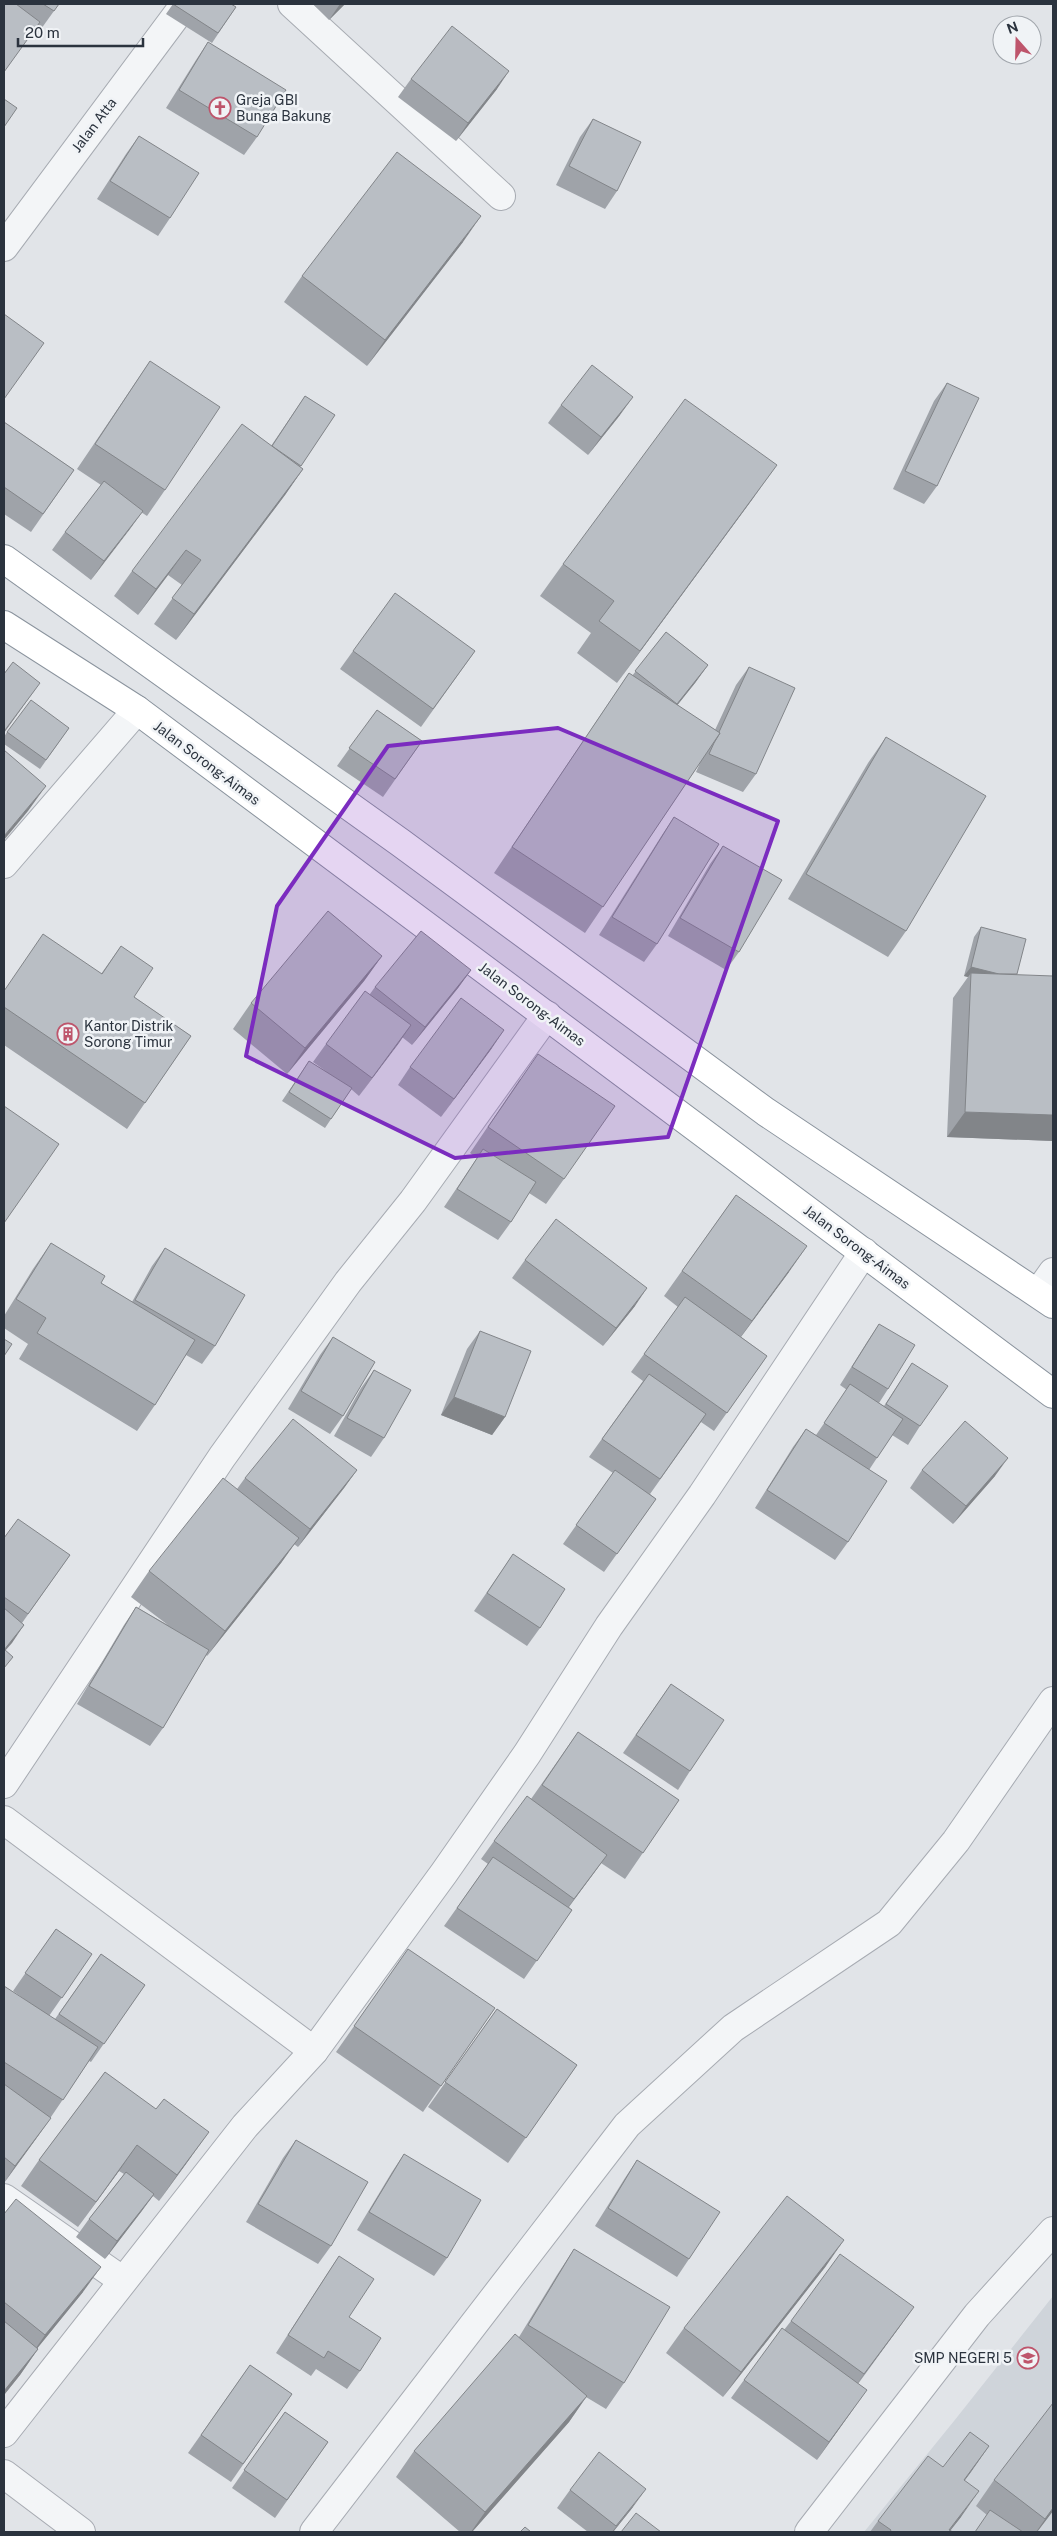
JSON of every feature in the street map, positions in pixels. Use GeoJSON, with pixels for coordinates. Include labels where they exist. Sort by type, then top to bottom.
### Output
{"type":"FeatureCollection","features":[{"type":"Feature","properties":{"kind":"highway"},"geometry":{"type":"LineString","coordinates":[[4,559],[401,843],[766,1112],[930,1223],[1048,1290]]}},
{"type":"Feature","properties":{"kind":"highway","name":"Jalan Sorong-Aimas"},"geometry":{"type":"LineString","coordinates":[[4,625],[137,710],[1053,1394]]}},
{"type":"Feature","properties":{"kind":"street","name":"Jalan Atta"},"geometry":{"type":"LineString","coordinates":[[4,247],[185,4]]}},
{"type":"Feature","properties":{"kind":"street"},"geometry":{"type":"LineString","coordinates":[[292,4],[501,196]]}},
{"type":"Feature","properties":{"kind":"street"},"geometry":{"type":"LineString","coordinates":[[4,864],[137,710]]}},
{"type":"Feature","properties":{"kind":"street"},"geometry":{"type":"LineString","coordinates":[[4,1784],[222,1457],[348,1282],[413,1201],[547,1015]]}},
{"type":"Feature","properties":{"kind":"street"},"geometry":{"type":"LineString","coordinates":[[4,2434],[122,2280],[245,2126],[314,2051],[444,1873],[522,1762],[609,1626],[702,1495],[864,1252]]}},
{"type":"Feature","properties":{"kind":"street"},"geometry":{"type":"LineString","coordinates":[[314,2532],[627,2125],[733,2028],[888,1923],[956,1841],[1053,1701]]}},
{"type":"Feature","properties":{"kind":"street"},"geometry":{"type":"LineString","coordinates":[[4,1820],[314,2051]]}},
{"type":"Feature","properties":{"kind":"street"},"geometry":{"type":"LineString","coordinates":[[4,2198],[122,2280]]}},
{"type":"Feature","properties":{"kind":"street"},"geometry":{"type":"LineString","coordinates":[[809,2532],[977,2315],[1053,2231]]}},
{"type":"Feature","properties":{"kind":"street"},"geometry":{"type":"LineString","coordinates":[[4,2474],[81,2532]]}},
{"type":"Feature","properties":{"kind":"highlighted area"},"geometry":{"type":"Polygon","coordinates":[[[558,728],[778,821],[668,1137],[455,1158],[246,1056],[277,906],[388,746],[558,728]]]}},
{"type":"Feature","properties":{"kind":"shaded area","name":"SMP NEGERI 5"},"geometry":{"type":"Polygon","coordinates":[[[1053,2296],[1053,2532],[864,2532],[954,2421],[1053,2296]]]}},
{"type":"Feature","properties":{"kind":"building"},"geometry":{"type":"Polygon","coordinates":[[[4,4],[16,4],[40,22],[4,72],[4,4]]]}},
{"type":"Feature","properties":{"kind":"building"},"geometry":{"type":"Polygon","coordinates":[[[43,4],[59,4],[54,11],[43,4]]]}},
{"type":"Feature","properties":{"kind":"building"},"geometry":{"type":"Polygon","coordinates":[[[173,4],[231,4],[236,7],[218,33],[173,4]]]}},
{"type":"Feature","properties":{"kind":"building"},"geometry":{"type":"Polygon","coordinates":[[[452,26],[509,71],[468,123],[411,79],[452,26]]]}},
{"type":"Feature","properties":{"kind":"building"},"geometry":{"type":"Polygon","coordinates":[[[208,42],[286,90],[257,137],[179,90],[208,42]]]}},
{"type":"Feature","properties":{"kind":"building"},"geometry":{"type":"Polygon","coordinates":[[[4,99],[17,108],[4,127],[4,99]]]}},
{"type":"Feature","properties":{"kind":"building"},"geometry":{"type":"Polygon","coordinates":[[[593,119],[641,142],[617,191],[569,166],[593,119]]]}},
{"type":"Feature","properties":{"kind":"building"},"geometry":{"type":"Polygon","coordinates":[[[139,136],[199,173],[170,218],[110,181],[139,136]]]}},
{"type":"Feature","properties":{"kind":"building"},"geometry":{"type":"Polygon","coordinates":[[[397,152],[481,216],[385,340],[302,276],[397,152]]]}},
{"type":"Feature","properties":{"kind":"building"},"geometry":{"type":"Polygon","coordinates":[[[4,314],[44,343],[4,399],[4,314]]]}},
{"type":"Feature","properties":{"kind":"building"},"geometry":{"type":"Polygon","coordinates":[[[150,361],[220,407],[165,490],[95,444],[150,361]]]}},
{"type":"Feature","properties":{"kind":"building"},"geometry":{"type":"Polygon","coordinates":[[[592,365],[633,397],[601,437],[561,405],[592,365]]]}},
{"type":"Feature","properties":{"kind":"building"},"geometry":{"type":"Polygon","coordinates":[[[947,383],[979,398],[937,486],[905,471],[947,383]]]}},
{"type":"Feature","properties":{"kind":"building"},"geometry":{"type":"Polygon","coordinates":[[[305,396],[335,415],[301,466],[272,446],[305,396]]]}},
{"type":"Feature","properties":{"kind":"building"},"geometry":{"type":"Polygon","coordinates":[[[685,399],[777,465],[640,651],[599,621],[614,601],[563,564],[685,399]]]}},
{"type":"Feature","properties":{"kind":"building"},"geometry":{"type":"Polygon","coordinates":[[[4,422],[74,470],[43,514],[4,487],[4,422]]]}},
{"type":"Feature","properties":{"kind":"building"},"geometry":{"type":"Polygon","coordinates":[[[242,424],[303,469],[194,614],[172,598],[201,560],[186,550],[156,589],[132,571],[242,424]]]}},
{"type":"Feature","properties":{"kind":"building"},"geometry":{"type":"Polygon","coordinates":[[[104,481],[143,511],[104,561],[65,532],[104,481]]]}},
{"type":"Feature","properties":{"kind":"building"},"geometry":{"type":"Polygon","coordinates":[[[395,593],[475,651],[433,709],[353,651],[395,593]]]}},
{"type":"Feature","properties":{"kind":"building"},"geometry":{"type":"Polygon","coordinates":[[[666,632],[708,665],[677,704],[635,671],[666,632]]]}},
{"type":"Feature","properties":{"kind":"building"},"geometry":{"type":"Polygon","coordinates":[[[13,662],[40,683],[5,730],[4,674],[13,662]]]}},
{"type":"Feature","properties":{"kind":"building"},"geometry":{"type":"Polygon","coordinates":[[[749,667],[795,688],[756,774],[709,754],[749,667]]]}},
{"type":"Feature","properties":{"kind":"building"},"geometry":{"type":"Polygon","coordinates":[[[629,673],[720,733],[603,907],[512,847],[629,673]]]}},
{"type":"Feature","properties":{"kind":"building"},"geometry":{"type":"Polygon","coordinates":[[[31,700],[69,728],[46,760],[7,732],[31,700]]]}},
{"type":"Feature","properties":{"kind":"building"},"geometry":{"type":"Polygon","coordinates":[[[377,710],[422,741],[395,779],[349,748],[377,710]]]}},
{"type":"Feature","properties":{"kind":"building"},"geometry":{"type":"Polygon","coordinates":[[[886,737],[986,796],[906,931],[806,874],[886,737]]]}},
{"type":"Feature","properties":{"kind":"building"},"geometry":{"type":"Polygon","coordinates":[[[4,750],[46,786],[4,836],[4,750]]]}},
{"type":"Feature","properties":{"kind":"building"},"geometry":{"type":"Polygon","coordinates":[[[674,817],[719,844],[657,944],[612,917],[674,817]]]}},
{"type":"Feature","properties":{"kind":"building"},"geometry":{"type":"Polygon","coordinates":[[[723,846],[782,880],[739,952],[680,918],[723,846]]]}},
{"type":"Feature","properties":{"kind":"building"},"geometry":{"type":"Polygon","coordinates":[[[328,911],[382,956],[305,1048],[251,1003],[328,911]]]}},
{"type":"Feature","properties":{"kind":"building"},"geometry":{"type":"Polygon","coordinates":[[[981,927],[1026,939],[1017,974],[999,974],[971,967],[981,927]]]}},
{"type":"Feature","properties":{"kind":"building"},"geometry":{"type":"Polygon","coordinates":[[[421,931],[471,970],[425,1027],[375,987],[421,931]]]}},
{"type":"Feature","properties":{"kind":"building","name":"Kantor Distrik Sorong Timur"},"geometry":{"type":"Polygon","coordinates":[[[43,934],[102,974],[121,946],[153,968],[134,997],[191,1036],[145,1103],[4,1007],[4,991],[43,934]]]}},
{"type":"Feature","properties":{"kind":"building"},"geometry":{"type":"Polygon","coordinates":[[[971,973],[1053,976],[1053,1115],[965,1112],[971,973]]]}},
{"type":"Feature","properties":{"kind":"building"},"geometry":{"type":"Polygon","coordinates":[[[365,991],[411,1025],[372,1078],[326,1044],[365,991]]]}},
{"type":"Feature","properties":{"kind":"building"},"geometry":{"type":"Polygon","coordinates":[[[461,998],[504,1030],[454,1099],[410,1067],[461,998]]]}},
{"type":"Feature","properties":{"kind":"building"},"geometry":{"type":"Polygon","coordinates":[[[538,1054],[615,1106],[564,1179],[488,1127],[538,1054]]]}},
{"type":"Feature","properties":{"kind":"building"},"geometry":{"type":"Polygon","coordinates":[[[309,1061],[352,1088],[331,1119],[289,1092],[309,1061]]]}},
{"type":"Feature","properties":{"kind":"building"},"geometry":{"type":"Polygon","coordinates":[[[4,1106],[59,1144],[4,1223],[4,1106]]]}},
{"type":"Feature","properties":{"kind":"building"},"geometry":{"type":"Polygon","coordinates":[[[483,1149],[536,1182],[511,1222],[457,1189],[483,1149]]]}},
{"type":"Feature","properties":{"kind":"building"},"geometry":{"type":"Polygon","coordinates":[[[736,1195],[807,1246],[752,1321],[682,1271],[736,1195]]]}},
{"type":"Feature","properties":{"kind":"building"},"geometry":{"type":"Polygon","coordinates":[[[556,1219],[647,1288],[616,1328],[525,1260],[556,1219]]]}},
{"type":"Feature","properties":{"kind":"building"},"geometry":{"type":"Polygon","coordinates":[[[51,1243],[105,1276],[101,1283],[195,1340],[155,1405],[37,1333],[46,1318],[16,1299],[51,1243]]]}},
{"type":"Feature","properties":{"kind":"building"},"geometry":{"type":"Polygon","coordinates":[[[165,1248],[245,1295],[215,1346],[135,1300],[165,1248]]]}},
{"type":"Feature","properties":{"kind":"building"},"geometry":{"type":"Polygon","coordinates":[[[685,1297],[767,1356],[727,1413],[644,1354],[685,1297]]]}},
{"type":"Feature","properties":{"kind":"building"},"geometry":{"type":"Polygon","coordinates":[[[879,1324],[915,1345],[888,1389],[852,1367],[879,1324]]]}},
{"type":"Feature","properties":{"kind":"building"},"geometry":{"type":"Polygon","coordinates":[[[480,1331],[531,1351],[505,1417],[454,1397],[480,1331]]]}},
{"type":"Feature","properties":{"kind":"building"},"geometry":{"type":"Polygon","coordinates":[[[333,1337],[375,1362],[343,1416],[301,1391],[333,1337]]]}},
{"type":"Feature","properties":{"kind":"building"},"geometry":{"type":"Polygon","coordinates":[[[4,1339],[12,1344],[4,1356],[4,1339]]]}},
{"type":"Feature","properties":{"kind":"building"},"geometry":{"type":"Polygon","coordinates":[[[912,1363],[948,1386],[920,1426],[886,1404],[912,1363]]]}},
{"type":"Feature","properties":{"kind":"building"},"geometry":{"type":"Polygon","coordinates":[[[374,1370],[411,1390],[384,1438],[347,1418],[374,1370]]]}},
{"type":"Feature","properties":{"kind":"building"},"geometry":{"type":"Polygon","coordinates":[[[649,1374],[706,1414],[660,1479],[602,1439],[649,1374]]]}},
{"type":"Feature","properties":{"kind":"building"},"geometry":{"type":"Polygon","coordinates":[[[850,1384],[903,1419],[877,1458],[824,1423],[850,1384]]]}},
{"type":"Feature","properties":{"kind":"building"},"geometry":{"type":"Polygon","coordinates":[[[293,1419],[357,1470],[310,1529],[245,1478],[293,1419]]]}},
{"type":"Feature","properties":{"kind":"building"},"geometry":{"type":"Polygon","coordinates":[[[965,1421],[1008,1458],[966,1506],[922,1470],[965,1421]]]}},
{"type":"Feature","properties":{"kind":"building"},"geometry":{"type":"Polygon","coordinates":[[[806,1429],[887,1481],[848,1542],[767,1490],[806,1429]]]}},
{"type":"Feature","properties":{"kind":"building"},"geometry":{"type":"Polygon","coordinates":[[[615,1470],[656,1499],[617,1554],[576,1525],[615,1470]]]}},
{"type":"Feature","properties":{"kind":"building"},"geometry":{"type":"Polygon","coordinates":[[[223,1478],[299,1538],[225,1631],[149,1571],[223,1478]]]}},
{"type":"Feature","properties":{"kind":"building"},"geometry":{"type":"Polygon","coordinates":[[[18,1519],[70,1555],[28,1614],[4,1597],[4,1538],[18,1519]]]}},
{"type":"Feature","properties":{"kind":"building"},"geometry":{"type":"Polygon","coordinates":[[[513,1554],[565,1589],[540,1628],[487,1593],[513,1554]]]}},
{"type":"Feature","properties":{"kind":"building"},"geometry":{"type":"Polygon","coordinates":[[[136,1607],[209,1650],[163,1728],[89,1686],[136,1607]]]}},
{"type":"Feature","properties":{"kind":"building"},"geometry":{"type":"Polygon","coordinates":[[[4,1608],[24,1625],[4,1650],[4,1608]]]}},
{"type":"Feature","properties":{"kind":"building"},"geometry":{"type":"Polygon","coordinates":[[[4,1649],[13,1657],[4,1668],[4,1649]]]}},
{"type":"Feature","properties":{"kind":"building"},"geometry":{"type":"Polygon","coordinates":[[[671,1684],[724,1720],[690,1771],[636,1735],[671,1684]]]}},
{"type":"Feature","properties":{"kind":"building"},"geometry":{"type":"Polygon","coordinates":[[[578,1732],[679,1800],[643,1853],[542,1785],[578,1732]]]}},
{"type":"Feature","properties":{"kind":"building"},"geometry":{"type":"Polygon","coordinates":[[[527,1796],[607,1855],[574,1899],[494,1841],[527,1796]]]}},
{"type":"Feature","properties":{"kind":"building"},"geometry":{"type":"Polygon","coordinates":[[[493,1857],[572,1910],[537,1961],[457,1908],[493,1857]]]}},
{"type":"Feature","properties":{"kind":"building"},"geometry":{"type":"Polygon","coordinates":[[[56,1929],[92,1954],[62,1998],[25,1973],[56,1929]]]}},
{"type":"Feature","properties":{"kind":"building"},"geometry":{"type":"Polygon","coordinates":[[[408,1949],[495,2008],[441,2086],[354,2026],[408,1949]]]}},
{"type":"Feature","properties":{"kind":"building"},"geometry":{"type":"Polygon","coordinates":[[[101,1954],[145,1985],[104,2044],[59,2014],[101,1954]]]}},
{"type":"Feature","properties":{"kind":"building"},"geometry":{"type":"Polygon","coordinates":[[[4,1986],[98,2047],[63,2100],[4,2062],[4,1986]]]}},
{"type":"Feature","properties":{"kind":"building"},"geometry":{"type":"Polygon","coordinates":[[[497,2009],[577,2065],[526,2138],[445,2082],[497,2009]]]}},
{"type":"Feature","properties":{"kind":"building"},"geometry":{"type":"Polygon","coordinates":[[[105,2072],[156,2109],[164,2099],[209,2132],[177,2175],[137,2145],[96,2202],[39,2160],[105,2072]]]}},
{"type":"Feature","properties":{"kind":"building"},"geometry":{"type":"Polygon","coordinates":[[[4,2084],[51,2118],[15,2166],[4,2157],[4,2084]]]}},
{"type":"Feature","properties":{"kind":"building"},"geometry":{"type":"Polygon","coordinates":[[[296,2140],[368,2182],[331,2246],[258,2204],[296,2140]]]}},
{"type":"Feature","properties":{"kind":"building"},"geometry":{"type":"Polygon","coordinates":[[[404,2154],[481,2200],[447,2258],[369,2212],[404,2154]]]}},
{"type":"Feature","properties":{"kind":"building"},"geometry":{"type":"Polygon","coordinates":[[[637,2160],[720,2212],[689,2259],[608,2208],[637,2160]]]}},
{"type":"Feature","properties":{"kind":"building"},"geometry":{"type":"Polygon","coordinates":[[[126,2172],[154,2194],[117,2241],[89,2219],[126,2172]]]}},
{"type":"Feature","properties":{"kind":"building"},"geometry":{"type":"Polygon","coordinates":[[[787,2196],[844,2240],[741,2372],[684,2328],[787,2196]]]}},
{"type":"Feature","properties":{"kind":"building"},"geometry":{"type":"Polygon","coordinates":[[[16,2199],[101,2267],[45,2335],[4,2302],[4,2214],[16,2199]]]}},
{"type":"Feature","properties":{"kind":"building"},"geometry":{"type":"Polygon","coordinates":[[[574,2249],[670,2307],[624,2383],[528,2325],[574,2249]]]}},
{"type":"Feature","properties":{"kind":"building"},"geometry":{"type":"Polygon","coordinates":[[[840,2254],[914,2307],[864,2374],[791,2321],[840,2254]]]}},
{"type":"Feature","properties":{"kind":"building"},"geometry":{"type":"Polygon","coordinates":[[[339,2256],[374,2279],[349,2317],[381,2338],[360,2371],[328,2351],[324,2358],[288,2335],[339,2256]]]}},
{"type":"Feature","properties":{"kind":"building"},"geometry":{"type":"Polygon","coordinates":[[[4,2321],[38,2349],[4,2391],[4,2321]]]}},
{"type":"Feature","properties":{"kind":"building"},"geometry":{"type":"Polygon","coordinates":[[[782,2328],[867,2390],[829,2442],[744,2380],[782,2328]]]}},
{"type":"Feature","properties":{"kind":"building"},"geometry":{"type":"Polygon","coordinates":[[[515,2334],[587,2396],[485,2512],[414,2451],[515,2334]]]}},
{"type":"Feature","properties":{"kind":"building"},"geometry":{"type":"Polygon","coordinates":[[[250,2365],[292,2394],[243,2464],[201,2435],[250,2365]]]}},
{"type":"Feature","properties":{"kind":"building"},"geometry":{"type":"Polygon","coordinates":[[[1053,2403],[1053,2508],[1045,2519],[994,2480],[1053,2403]]]}},
{"type":"Feature","properties":{"kind":"building"},"geometry":{"type":"Polygon","coordinates":[[[285,2412],[328,2442],[287,2500],[244,2470],[285,2412]]]}},
{"type":"Feature","properties":{"kind":"building"},"geometry":{"type":"Polygon","coordinates":[[[970,2432],[989,2446],[964,2480],[979,2491],[949,2530],[953,2532],[890,2532],[891,2530],[878,2521],[928,2456],[943,2467],[970,2432]]]}},
{"type":"Feature","properties":{"kind":"building"},"geometry":{"type":"Polygon","coordinates":[[[599,2452],[646,2489],[616,2526],[570,2490],[599,2452]]]}},
{"type":"Feature","properties":{"kind":"building"},"geometry":{"type":"Polygon","coordinates":[[[990,2510],[1023,2532],[975,2532],[990,2510]]]}},
{"type":"Feature","properties":{"kind":"building"},"geometry":{"type":"Polygon","coordinates":[[[636,2513],[661,2532],[621,2532],[636,2513]]]}},
{"type":"Feature","properties":{"kind":"building"},"geometry":{"type":"Polygon","coordinates":[[[525,2527],[531,2532],[520,2532],[525,2527]]]}},
{"type":"Feature","properties":{"kind":"place","name":"Greja GBI Bunga Bakung"},"geometry":{"type":"Point","coordinates":[220,108]}},
{"type":"Feature","properties":{"kind":"place","name":"Kantor Distrik Sorong Timur"},"geometry":{"type":"Point","coordinates":[68,1034]}},
{"type":"Feature","properties":{"kind":"place","name":"SMP NEGERI 5"},"geometry":{"type":"Point","coordinates":[1028,2358]}}]}
